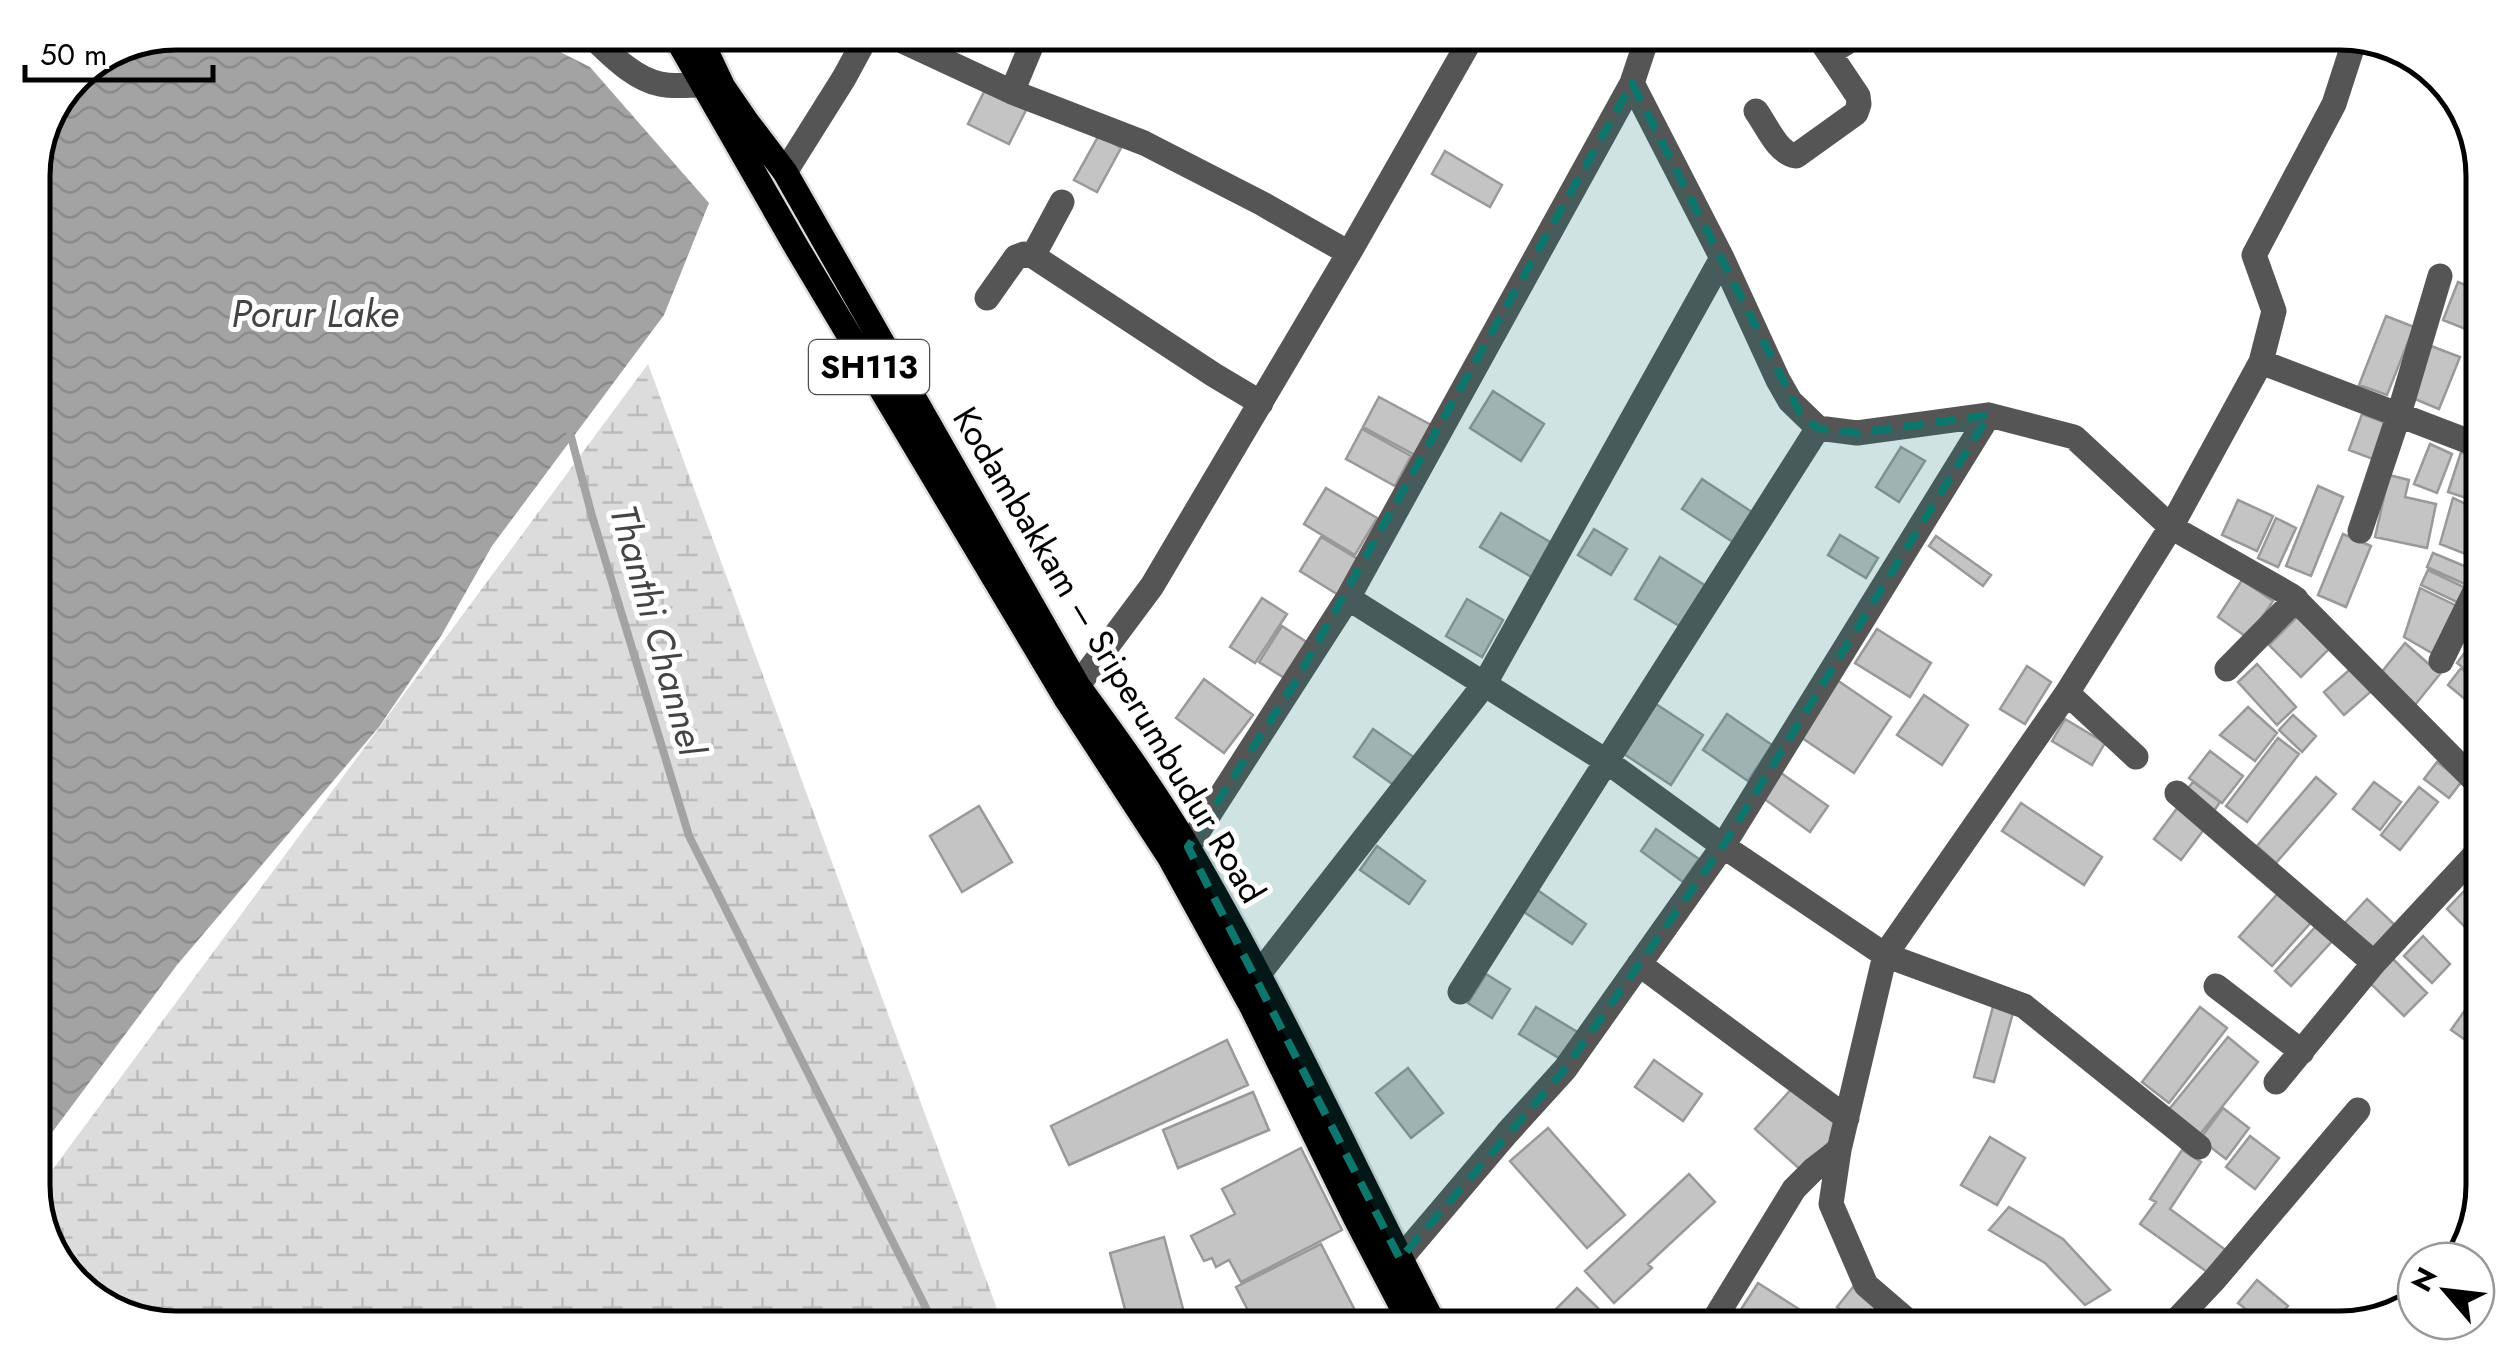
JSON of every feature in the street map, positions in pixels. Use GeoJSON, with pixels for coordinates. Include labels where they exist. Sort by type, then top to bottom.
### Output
{"type":"FeatureCollection","features":[{"type":"Feature","properties":{"kind":"main road","name":"Kodambakkam – Sriperumbudur Road"},"geometry":{"type":"LineString","coordinates":[[683,50],[798,248],[1073,693],[1170,858],[1252,1007],[1404,1311]]}},
{"type":"Feature","properties":{"kind":"main road","name":"Kodambakkam – Sriperumbudur Road"},"geometry":{"type":"LineString","coordinates":[[706,50],[724,87],[785,172],[820,232],[1073,693],[1116,736],[1188,847],[1258,975],[1427,1311]]}},
{"type":"Feature","properties":{"kind":"main road"},"geometry":{"type":"LineString","coordinates":[[798,248],[820,232]]}},
{"type":"Feature","properties":{"kind":"street"},"geometry":{"type":"LineString","coordinates":[[607,50],[645,79],[663,85],[702,85]]}},
{"type":"Feature","properties":{"kind":"street"},"geometry":{"type":"LineString","coordinates":[[785,172],[859,50]]}},
{"type":"Feature","properties":{"kind":"street"},"geometry":{"type":"LineString","coordinates":[[922,50],[1012,92],[1144,143],[1261,202],[1349,254]]}},
{"type":"Feature","properties":{"kind":"street"},"geometry":{"type":"LineString","coordinates":[[1012,92],[1030,50]]}},
{"type":"Feature","properties":{"kind":"street"},"geometry":{"type":"LineString","coordinates":[[1073,693],[1152,586],[1465,50]]}},
{"type":"Feature","properties":{"kind":"street"},"geometry":{"type":"LineString","coordinates":[[1188,847],[1348,598],[1632,83],[1643,50]]}},
{"type":"Feature","properties":{"kind":"street"},"geometry":{"type":"LineString","coordinates":[[1756,111],[1783,151],[1792,156],[1852,118],[1860,104],[1858,96],[1827,50]]}},
{"type":"Feature","properties":{"kind":"street"},"geometry":{"type":"LineString","coordinates":[[1896,1311],[1866,1285],[1831,1204],[1885,955],[2067,693],[2171,527],[2261,362],[2274,310],[2254,255],[2334,104],[2351,51]]}},
{"type":"Feature","properties":{"kind":"street"},"geometry":{"type":"LineString","coordinates":[[1632,83],[1722,258],[1784,390],[1818,428],[1857,432],[1990,415],[2074,436],[2171,527],[2296,599],[2466,771]]}},
{"type":"Feature","properties":{"kind":"street"},"geometry":{"type":"LineString","coordinates":[[1033,256],[1062,202]]}},
{"type":"Feature","properties":{"kind":"street"},"geometry":{"type":"LineString","coordinates":[[987,298],[1016,258],[1024,254],[1033,256],[1261,402]]}},
{"type":"Feature","properties":{"kind":"street"},"geometry":{"type":"LineString","coordinates":[[1258,975],[1484,684],[1722,258]]}},
{"type":"Feature","properties":{"kind":"street"},"geometry":{"type":"LineString","coordinates":[[2360,532],[2440,276]]}},
{"type":"Feature","properties":{"kind":"street"},"geometry":{"type":"LineString","coordinates":[[2261,362],[2466,440]]}},
{"type":"Feature","properties":{"kind":"street"},"geometry":{"type":"LineString","coordinates":[[1400,1259],[1565,1069],[1723,846],[1990,415]]}},
{"type":"Feature","properties":{"kind":"street"},"geometry":{"type":"LineString","coordinates":[[1460,992],[1818,428]]}},
{"type":"Feature","properties":{"kind":"street"},"geometry":{"type":"LineString","coordinates":[[1348,598],[1606,761],[1885,955],[2024,1006],[2199,1147]]}},
{"type":"Feature","properties":{"kind":"street"},"geometry":{"type":"LineString","coordinates":[[2227,669],[2296,599]]}},
{"type":"Feature","properties":{"kind":"street"},"geometry":{"type":"LineString","coordinates":[[2440,660],[2466,608]]}},
{"type":"Feature","properties":{"kind":"street"},"geometry":{"type":"LineString","coordinates":[[2067,693],[2136,757]]}},
{"type":"Feature","properties":{"kind":"street"},"geometry":{"type":"LineString","coordinates":[[2177,794],[2374,963]]}},
{"type":"Feature","properties":{"kind":"street"},"geometry":{"type":"LineString","coordinates":[[2276,1082],[2374,963],[2466,865]]}},
{"type":"Feature","properties":{"kind":"street"},"geometry":{"type":"LineString","coordinates":[[1639,964],[1847,1118]]}},
{"type":"Feature","properties":{"kind":"street"},"geometry":{"type":"LineString","coordinates":[[2216,986],[2302,1052]]}},
{"type":"Feature","properties":{"kind":"street"},"geometry":{"type":"LineString","coordinates":[[2184,1311],[2358,1110]]}},
{"type":"Feature","properties":{"kind":"street"},"geometry":{"type":"LineString","coordinates":[[1719,1311],[1794,1189],[1840,1150]]}},
{"type":"Feature","properties":{"kind":"highlighted area"},"geometry":{"type":"Polygon","coordinates":[[[1632,83],[1800,413],[1818,428],[1857,433],[1989,415],[1723,846],[1565,1069],[1400,1259],[1188,847],[1294,684],[1632,83]]]}},
{"type":"Feature","properties":{"kind":"green space"},"geometry":{"type":"Polygon","coordinates":[[[648,364],[998,1311],[160,1310],[120,1298],[81,1268],[63,1241],[52,1210],[50,1173],[648,364]]]}},
{"type":"Feature","properties":{"kind":"water","name":"Porur Lake"},"geometry":{"type":"Polygon","coordinates":[[[556,50],[590,67],[709,203],[664,315],[492,546],[441,636],[379,727],[177,965],[50,1135],[50,168],[63,120],[93,81],[113,67],[160,51],[556,50]]]}},
{"type":"Feature","properties":{"kind":"building"},"geometry":{"type":"Polygon","coordinates":[[[987,86],[1028,106],[1009,144],[968,124],[987,86]]]}},
{"type":"Feature","properties":{"kind":"building"},"geometry":{"type":"Polygon","coordinates":[[[1099,135],[1121,148],[1097,192],[1074,180],[1099,135]]]}},
{"type":"Feature","properties":{"kind":"building"},"geometry":{"type":"Polygon","coordinates":[[[1445,151],[1502,185],[1490,207],[1432,174],[1445,151]]]}},
{"type":"Feature","properties":{"kind":"building"},"geometry":{"type":"Polygon","coordinates":[[[2458,282],[2466,285],[2466,329],[2443,320],[2458,282]]]}},
{"type":"Feature","properties":{"kind":"building"},"geometry":{"type":"Polygon","coordinates":[[[2386,316],[2414,327],[2387,395],[2359,385],[2386,316]]]}},
{"type":"Feature","properties":{"kind":"building"},"geometry":{"type":"Polygon","coordinates":[[[2431,346],[2460,357],[2439,409],[2410,397],[2431,346]]]}},
{"type":"Feature","properties":{"kind":"building"},"geometry":{"type":"Polygon","coordinates":[[[1493,391],[1544,424],[1521,461],[1470,428],[1493,391]]]}},
{"type":"Feature","properties":{"kind":"building"},"geometry":{"type":"Polygon","coordinates":[[[1379,397],[1433,426],[1417,456],[1363,427],[1379,397]]]}},
{"type":"Feature","properties":{"kind":"building"},"geometry":{"type":"Polygon","coordinates":[[[2362,414],[2391,425],[2378,461],[2349,450],[2362,414]]]}},
{"type":"Feature","properties":{"kind":"building"},"geometry":{"type":"Polygon","coordinates":[[[1362,429],[1411,456],[1395,486],[1346,459],[1362,429]]]}},
{"type":"Feature","properties":{"kind":"building"},"geometry":{"type":"Polygon","coordinates":[[[2430,444],[2452,454],[2437,493],[2414,484],[2430,444]]]}},
{"type":"Feature","properties":{"kind":"building"},"geometry":{"type":"Polygon","coordinates":[[[1901,447],[1925,461],[1899,502],[1876,487],[1901,447]]]}},
{"type":"Feature","properties":{"kind":"building"},"geometry":{"type":"Polygon","coordinates":[[[2461,452],[2466,454],[2466,498],[2448,492],[2461,452]]]}},
{"type":"Feature","properties":{"kind":"building"},"geometry":{"type":"Polygon","coordinates":[[[2389,475],[2409,480],[2405,497],[2436,504],[2427,548],[2375,537],[2389,475]]]}},
{"type":"Feature","properties":{"kind":"building"},"geometry":{"type":"Polygon","coordinates":[[[1702,479],[1755,514],[1736,544],[1682,509],[1702,479]]]}},
{"type":"Feature","properties":{"kind":"building"},"geometry":{"type":"Polygon","coordinates":[[[2318,486],[2343,497],[2311,576],[2286,566],[2318,486]]]}},
{"type":"Feature","properties":{"kind":"building"},"geometry":{"type":"Polygon","coordinates":[[[1326,488],[1377,518],[1355,555],[1304,524],[1326,488]]]}},
{"type":"Feature","properties":{"kind":"building"},"geometry":{"type":"Polygon","coordinates":[[[2453,498],[2466,504],[2466,554],[2440,544],[2453,498]]]}},
{"type":"Feature","properties":{"kind":"building"},"geometry":{"type":"Polygon","coordinates":[[[2238,500],[2273,516],[2257,551],[2222,535],[2238,500]]]}},
{"type":"Feature","properties":{"kind":"building"},"geometry":{"type":"Polygon","coordinates":[[[1501,513],[1555,545],[1535,579],[1480,547],[1501,513]]]}},
{"type":"Feature","properties":{"kind":"building"},"geometry":{"type":"Polygon","coordinates":[[[2276,518],[2296,528],[2278,567],[2258,558],[2276,518]]]}},
{"type":"Feature","properties":{"kind":"building"},"geometry":{"type":"Polygon","coordinates":[[[1594,529],[1627,549],[1611,575],[1578,555],[1594,529]]]}},
{"type":"Feature","properties":{"kind":"building"},"geometry":{"type":"Polygon","coordinates":[[[2343,534],[2371,546],[2346,607],[2318,595],[2343,534]]]}},
{"type":"Feature","properties":{"kind":"building"},"geometry":{"type":"Polygon","coordinates":[[[1840,535],[1878,558],[1866,578],[1828,555],[1840,535]]]}},
{"type":"Feature","properties":{"kind":"building"},"geometry":{"type":"Polygon","coordinates":[[[1936,536],[1991,575],[1983,586],[1929,546],[1936,536]]]}},
{"type":"Feature","properties":{"kind":"building"},"geometry":{"type":"Polygon","coordinates":[[[1321,537],[1361,561],[1340,596],[1300,571],[1321,537]]]}},
{"type":"Feature","properties":{"kind":"building"},"geometry":{"type":"Polygon","coordinates":[[[2433,553],[2466,567],[2466,585],[2427,567],[2433,553]]]}},
{"type":"Feature","properties":{"kind":"building"},"geometry":{"type":"Polygon","coordinates":[[[1660,557],[1706,586],[1681,627],[1635,599],[1660,557]]]}},
{"type":"Feature","properties":{"kind":"building"},"geometry":{"type":"Polygon","coordinates":[[[2428,570],[2466,588],[2466,593],[2461,604],[2421,585],[2428,570]]]}},
{"type":"Feature","properties":{"kind":"building"},"geometry":{"type":"Polygon","coordinates":[[[2242,580],[2273,601],[2248,638],[2218,617],[2242,580]]]}},
{"type":"Feature","properties":{"kind":"building"},"geometry":{"type":"Polygon","coordinates":[[[2420,588],[2461,608],[2432,653],[2404,637],[2420,588]]]}},
{"type":"Feature","properties":{"kind":"building"},"geometry":{"type":"Polygon","coordinates":[[[1262,598],[1287,614],[1255,663],[1230,647],[1262,598]]]}},
{"type":"Feature","properties":{"kind":"building"},"geometry":{"type":"Polygon","coordinates":[[[1467,599],[1503,620],[1482,657],[1446,636],[1467,599]]]}},
{"type":"Feature","properties":{"kind":"building"},"geometry":{"type":"Polygon","coordinates":[[[2301,613],[2333,645],[2301,677],[2269,645],[2301,613]]]}},
{"type":"Feature","properties":{"kind":"building"},"geometry":{"type":"Polygon","coordinates":[[[1282,626],[1308,643],[1286,679],[1259,662],[1282,626]]]}},
{"type":"Feature","properties":{"kind":"building"},"geometry":{"type":"Polygon","coordinates":[[[1877,629],[1931,663],[1910,697],[1855,663],[1877,629]]]}},
{"type":"Feature","properties":{"kind":"building"},"geometry":{"type":"Polygon","coordinates":[[[2405,643],[2440,674],[2415,705],[2381,673],[2405,643]]]}},
{"type":"Feature","properties":{"kind":"building"},"geometry":{"type":"Polygon","coordinates":[[[2466,651],[2466,670],[2457,663],[2466,651]]]}},
{"type":"Feature","properties":{"kind":"building"},"geometry":{"type":"Polygon","coordinates":[[[2257,664],[2296,707],[2277,725],[2238,682],[2257,664]]]}},
{"type":"Feature","properties":{"kind":"building"},"geometry":{"type":"Polygon","coordinates":[[[2355,665],[2375,688],[2344,715],[2324,692],[2355,665]]]}},
{"type":"Feature","properties":{"kind":"building"},"geometry":{"type":"Polygon","coordinates":[[[2027,666],[2051,682],[2025,724],[2000,709],[2027,666]]]}},
{"type":"Feature","properties":{"kind":"building"},"geometry":{"type":"Polygon","coordinates":[[[2461,668],[2466,672],[2466,700],[2448,685],[2461,668]]]}},
{"type":"Feature","properties":{"kind":"building"},"geometry":{"type":"Polygon","coordinates":[[[1204,679],[1253,715],[1224,753],[1176,718],[1204,679]]]}},
{"type":"Feature","properties":{"kind":"building"},"geometry":{"type":"Polygon","coordinates":[[[1837,680],[1891,717],[1854,773],[1799,736],[1837,680]]]}},
{"type":"Feature","properties":{"kind":"building"},"geometry":{"type":"Polygon","coordinates":[[[1924,695],[1968,725],[1942,765],[1897,735],[1924,695]]]}},
{"type":"Feature","properties":{"kind":"building"},"geometry":{"type":"Polygon","coordinates":[[[1656,704],[1703,735],[1671,785],[1624,754],[1656,704]]]}},
{"type":"Feature","properties":{"kind":"building"},"geometry":{"type":"Polygon","coordinates":[[[2248,707],[2277,733],[2255,761],[2220,735],[2248,707]]]}},
{"type":"Feature","properties":{"kind":"building"},"geometry":{"type":"Polygon","coordinates":[[[1727,714],[1772,745],[1748,781],[1703,750],[1727,714]]]}},
{"type":"Feature","properties":{"kind":"building"},"geometry":{"type":"Polygon","coordinates":[[[2293,715],[2316,736],[2302,752],[2279,730],[2293,715]]]}},
{"type":"Feature","properties":{"kind":"building"},"geometry":{"type":"Polygon","coordinates":[[[2065,719],[2105,743],[2092,765],[2052,741],[2065,719]]]}},
{"type":"Feature","properties":{"kind":"building"},"geometry":{"type":"Polygon","coordinates":[[[1373,729],[1418,760],[1398,788],[1354,757],[1373,729]]]}},
{"type":"Feature","properties":{"kind":"building"},"geometry":{"type":"Polygon","coordinates":[[[2278,738],[2299,754],[2247,822],[2226,806],[2278,738]]]}},
{"type":"Feature","properties":{"kind":"building"},"geometry":{"type":"Polygon","coordinates":[[[2210,751],[2243,776],[2222,803],[2189,778],[2210,751]]]}},
{"type":"Feature","properties":{"kind":"building"},"geometry":{"type":"Polygon","coordinates":[[[2437,762],[2462,781],[2449,798],[2424,779],[2437,762]]]}},
{"type":"Feature","properties":{"kind":"building"},"geometry":{"type":"Polygon","coordinates":[[[1781,773],[1828,806],[1810,832],[1763,798],[1781,773]]]}},
{"type":"Feature","properties":{"kind":"building"},"geometry":{"type":"Polygon","coordinates":[[[2316,777],[2336,794],[2276,863],[2257,846],[2316,777]]]}},
{"type":"Feature","properties":{"kind":"building"},"geometry":{"type":"Polygon","coordinates":[[[2193,782],[2220,802],[2212,814],[2184,793],[2193,782]]]}},
{"type":"Feature","properties":{"kind":"building"},"geometry":{"type":"Polygon","coordinates":[[[2374,782],[2401,802],[2380,830],[2353,809],[2374,782]]]}},
{"type":"Feature","properties":{"kind":"building"},"geometry":{"type":"Polygon","coordinates":[[[2419,787],[2438,802],[2400,850],[2381,835],[2419,787]]]}},
{"type":"Feature","properties":{"kind":"building"},"geometry":{"type":"Polygon","coordinates":[[[2021,803],[2102,857],[2084,885],[2002,831],[2021,803]]]}},
{"type":"Feature","properties":{"kind":"building"},"geometry":{"type":"Polygon","coordinates":[[[2181,803],[2208,824],[2181,860],[2154,839],[2181,803]]]}},
{"type":"Feature","properties":{"kind":"building"},"geometry":{"type":"Polygon","coordinates":[[[979,806],[1012,862],[962,892],[930,836],[979,806]]]}},
{"type":"Feature","properties":{"kind":"building"},"geometry":{"type":"Polygon","coordinates":[[[1656,829],[1699,859],[1683,882],[1641,851],[1656,829]]]}},
{"type":"Feature","properties":{"kind":"building"},"geometry":{"type":"Polygon","coordinates":[[[1377,846],[1425,881],[1409,904],[1360,870],[1377,846]]]}},
{"type":"Feature","properties":{"kind":"building"},"geometry":{"type":"Polygon","coordinates":[[[1536,889],[1586,924],[1572,944],[1521,910],[1536,889]]]}},
{"type":"Feature","properties":{"kind":"building"},"geometry":{"type":"Polygon","coordinates":[[[2466,889],[2466,928],[2447,909],[2466,889]]]}},
{"type":"Feature","properties":{"kind":"building"},"geometry":{"type":"Polygon","coordinates":[[[2281,890],[2314,919],[2272,966],[2239,937],[2281,890]]]}},
{"type":"Feature","properties":{"kind":"building"},"geometry":{"type":"Polygon","coordinates":[[[2367,899],[2395,925],[2371,951],[2343,925],[2367,899]]]}},
{"type":"Feature","properties":{"kind":"building"},"geometry":{"type":"Polygon","coordinates":[[[2318,924],[2334,939],[2291,986],[2275,971],[2318,924]]]}},
{"type":"Feature","properties":{"kind":"building"},"geometry":{"type":"Polygon","coordinates":[[[2423,936],[2450,964],[2432,983],[2404,956],[2423,936]]]}},
{"type":"Feature","properties":{"kind":"building"},"geometry":{"type":"Polygon","coordinates":[[[2393,959],[2427,993],[2404,1016],[2370,983],[2393,959]]]}},
{"type":"Feature","properties":{"kind":"building"},"geometry":{"type":"Polygon","coordinates":[[[1486,974],[1510,989],[1492,1018],[1468,1003],[1486,974]]]}},
{"type":"Feature","properties":{"kind":"building"},"geometry":{"type":"Polygon","coordinates":[[[1994,1003],[2014,1009],[1994,1082],[1974,1077],[1994,1003]]]}},
{"type":"Feature","properties":{"kind":"building"},"geometry":{"type":"Polygon","coordinates":[[[1536,1007],[1579,1033],[1562,1060],[1519,1034],[1536,1007]]]}},
{"type":"Feature","properties":{"kind":"building"},"geometry":{"type":"Polygon","coordinates":[[[2200,1007],[2227,1028],[2169,1103],[2142,1082],[2200,1007]]]}},
{"type":"Feature","properties":{"kind":"building"},"geometry":{"type":"Polygon","coordinates":[[[2466,1009],[2466,1040],[2451,1030],[2466,1009]]]}},
{"type":"Feature","properties":{"kind":"building"},"geometry":{"type":"Polygon","coordinates":[[[2228,1037],[2258,1062],[2197,1138],[2166,1113],[2228,1037]]]}},
{"type":"Feature","properties":{"kind":"building"},"geometry":{"type":"Polygon","coordinates":[[[1227,1040],[1248,1085],[1069,1165],[1051,1126],[1227,1040]]]}},
{"type":"Feature","properties":{"kind":"building"},"geometry":{"type":"Polygon","coordinates":[[[1654,1060],[1702,1094],[1683,1121],[1635,1087],[1654,1060]]]}},
{"type":"Feature","properties":{"kind":"building"},"geometry":{"type":"Polygon","coordinates":[[[1408,1068],[1443,1113],[1411,1138],[1376,1093],[1408,1068]]]}},
{"type":"Feature","properties":{"kind":"building"},"geometry":{"type":"Polygon","coordinates":[[[1796,1084],[1843,1127],[1802,1171],[1755,1129],[1796,1084]]]}},
{"type":"Feature","properties":{"kind":"building"},"geometry":{"type":"Polygon","coordinates":[[[1253,1092],[1269,1130],[1178,1168],[1163,1130],[1253,1092]]]}},
{"type":"Feature","properties":{"kind":"building"},"geometry":{"type":"Polygon","coordinates":[[[2223,1108],[2249,1128],[2226,1159],[2200,1139],[2223,1108]]]}},
{"type":"Feature","properties":{"kind":"building"},"geometry":{"type":"Polygon","coordinates":[[[1548,1128],[1625,1215],[1587,1248],[1510,1161],[1548,1128]]]}},
{"type":"Feature","properties":{"kind":"building"},"geometry":{"type":"Polygon","coordinates":[[[2250,1136],[2279,1158],[2255,1189],[2226,1167],[2250,1136]]]}},
{"type":"Feature","properties":{"kind":"building"},"geometry":{"type":"Polygon","coordinates":[[[1990,1137],[2025,1158],[1997,1205],[1961,1185],[1990,1137]]]}},
{"type":"Feature","properties":{"kind":"building"},"geometry":{"type":"Polygon","coordinates":[[[1301,1148],[1342,1230],[1241,1282],[1229,1260],[1216,1267],[1212,1258],[1204,1261],[1191,1236],[1235,1214],[1222,1189],[1301,1148]]]}},
{"type":"Feature","properties":{"kind":"building"},"geometry":{"type":"Polygon","coordinates":[[[2182,1150],[2201,1162],[2170,1209],[2227,1251],[2210,1274],[2140,1224],[2156,1202],[2150,1199],[2182,1150]]]}},
{"type":"Feature","properties":{"kind":"building"},"geometry":{"type":"Polygon","coordinates":[[[1689,1174],[1715,1202],[1648,1264],[1652,1268],[1614,1303],[1585,1271],[1689,1174]]]}},
{"type":"Feature","properties":{"kind":"building"},"geometry":{"type":"Polygon","coordinates":[[[2009,1207],[2063,1239],[2110,1290],[2085,1305],[2045,1263],[1989,1230],[2009,1207]]]}},
{"type":"Feature","properties":{"kind":"building"},"geometry":{"type":"Polygon","coordinates":[[[1164,1237],[1184,1311],[1125,1311],[1110,1253],[1164,1237]]]}},
{"type":"Feature","properties":{"kind":"building"},"geometry":{"type":"Polygon","coordinates":[[[1321,1244],[1355,1311],[1248,1311],[1236,1287],[1321,1244]]]}},
{"type":"Feature","properties":{"kind":"building"},"geometry":{"type":"Polygon","coordinates":[[[2257,1280],[2288,1306],[2284,1311],[2248,1311],[2238,1303],[2257,1280]]]}},
{"type":"Feature","properties":{"kind":"building"},"geometry":{"type":"Polygon","coordinates":[[[1758,1283],[1802,1311],[1740,1311],[1758,1283]]]}},
{"type":"Feature","properties":{"kind":"building"},"geometry":{"type":"Polygon","coordinates":[[[1853,1287],[1882,1311],[1842,1311],[1837,1307],[1853,1287]]]}},
{"type":"Feature","properties":{"kind":"building"},"geometry":{"type":"Polygon","coordinates":[[[1577,1288],[1598,1308],[1595,1311],[1554,1311],[1577,1288]]]}},
{"type":"Feature","properties":{"kind":"waterway","name":"Thanthi Channel"},"geometry":{"type":"LineString","coordinates":[[569,429],[689,836],[927,1311]]}}]}
